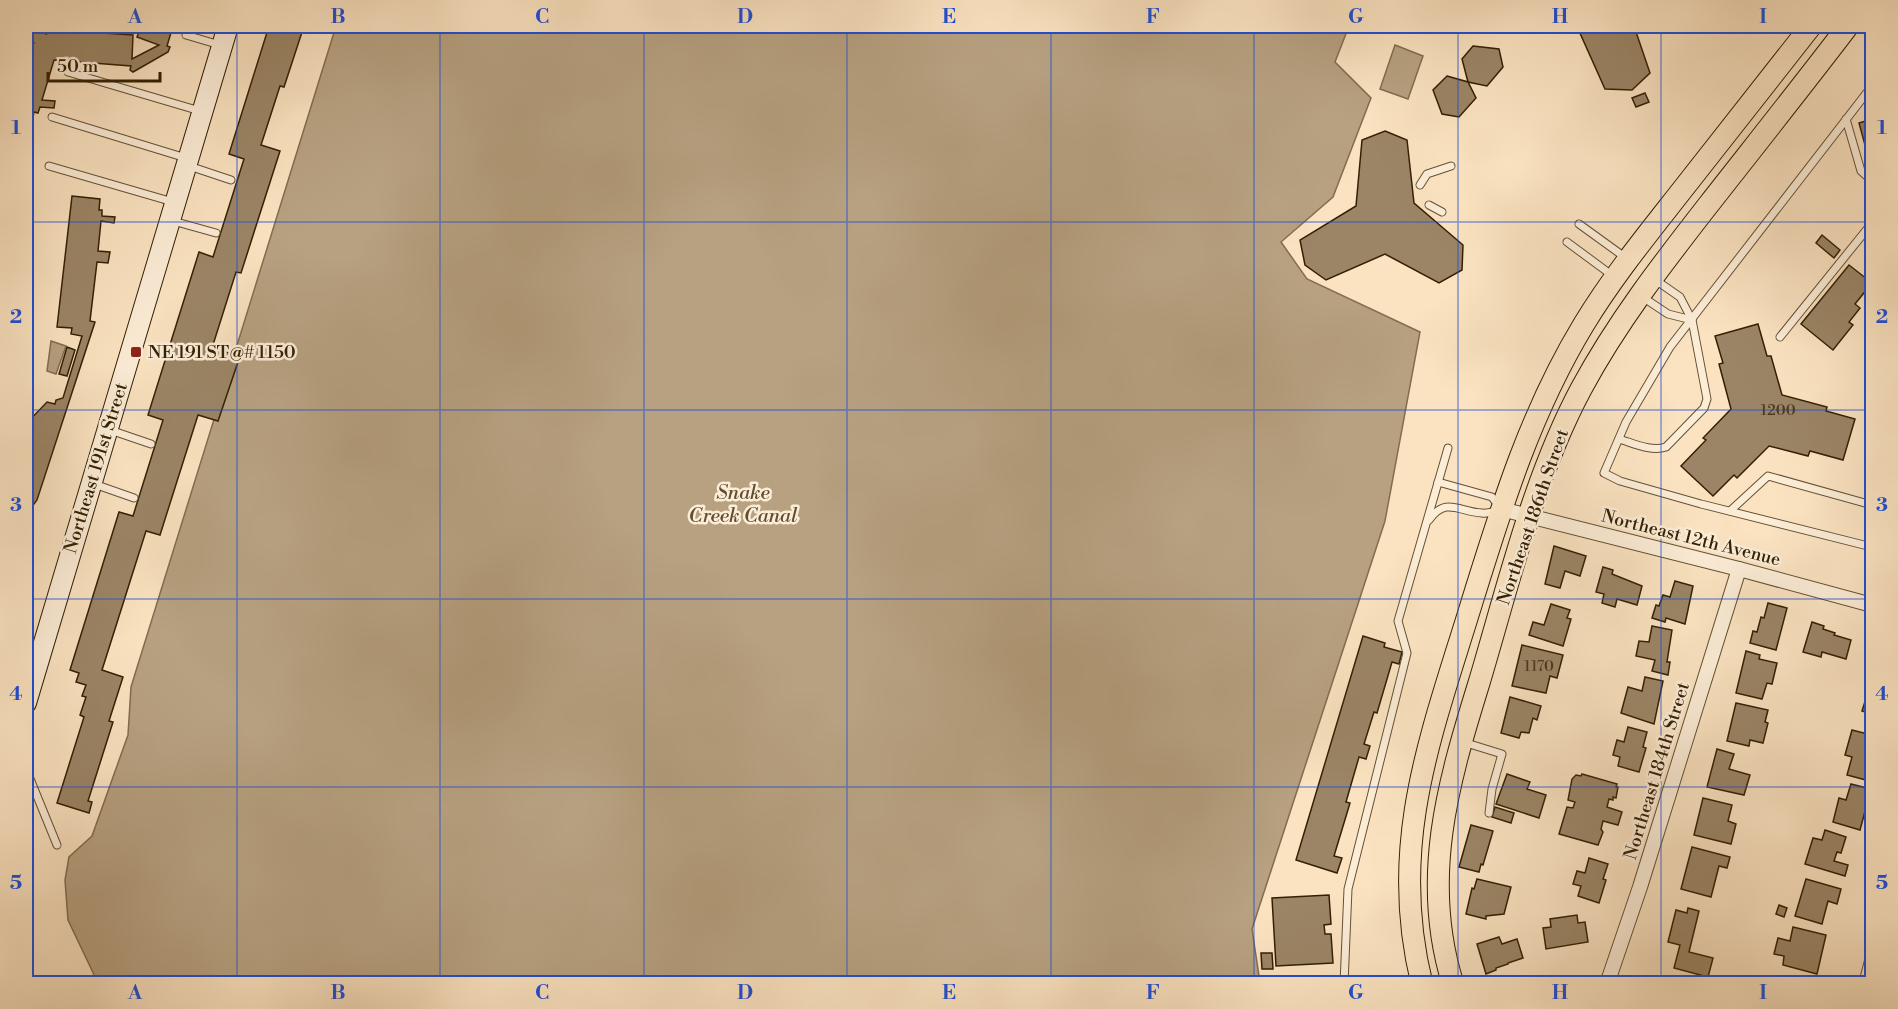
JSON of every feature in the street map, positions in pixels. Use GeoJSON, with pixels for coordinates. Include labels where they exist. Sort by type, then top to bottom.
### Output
{"type":"FeatureCollection","features":[{"type":"Feature","properties":{"kind":"main road","name":"Northeast 186th Street"},"geometry":{"type":"LineString","coordinates":[[1422,984],[1414,947],[1409,901],[1409,853],[1414,808],[1431,737],[1521,451],[1550,384],[1615,277],[1811,26]]}},
{"type":"Feature","properties":{"kind":"main road","name":"Northeast 186th Street"},"geometry":{"type":"LineString","coordinates":[[1453,984],[1439,916],[1438,874],[1444,810],[1461,742],[1551,455],[1581,390],[1607,343],[1646,286],[1848,26]]}},
{"type":"Feature","properties":{"kind":"main road"},"geometry":{"type":"LineString","coordinates":[[1628,260],[1646,286]]}},
{"type":"Feature","properties":{"kind":"main road"},"geometry":{"type":"LineString","coordinates":[[1615,277],[1646,286]]}},
{"type":"Feature","properties":{"kind":"street","name":"Northeast 191st Street"},"geometry":{"type":"LineString","coordinates":[[26,698],[228,26]]}},
{"type":"Feature","properties":{"kind":"street","name":"Northeast 12th Avenue"},"geometry":{"type":"LineString","coordinates":[[1501,509],[1872,604]]}},
{"type":"Feature","properties":{"kind":"street","name":"Northeast 184th Street"},"geometry":{"type":"LineString","coordinates":[[1607,984],[1644,876],[1739,569]]}},
{"type":"Feature","properties":{"kind":"street"},"geometry":{"type":"LineString","coordinates":[[1866,984],[1872,961]]}},
{"type":"Feature","properties":{"kind":"street"},"geometry":{"type":"LineString","coordinates":[[1564,984],[1575,984]]}},
{"type":"Feature","properties":{"kind":"lane"},"geometry":{"type":"LineString","coordinates":[[189,26],[186,35],[222,46]]}},
{"type":"Feature","properties":{"kind":"lane"},"geometry":{"type":"LineString","coordinates":[[68,72],[202,112]]}},
{"type":"Feature","properties":{"kind":"lane"},"geometry":{"type":"LineString","coordinates":[[1872,86],[1693,324],[1670,347],[1626,422],[1604,473],[1620,481],[1731,512],[1872,547]]}},
{"type":"Feature","properties":{"kind":"lane"},"geometry":{"type":"LineString","coordinates":[[52,117],[187,162],[231,180]]}},
{"type":"Feature","properties":{"kind":"lane"},"geometry":{"type":"LineString","coordinates":[[1846,119],[1861,171],[1872,181]]}},
{"type":"Feature","properties":{"kind":"lane"},"geometry":{"type":"LineString","coordinates":[[49,166],[173,211],[216,233]]}},
{"type":"Feature","properties":{"kind":"lane"},"geometry":{"type":"LineString","coordinates":[[1420,186],[1427,174],[1451,166]]}},
{"type":"Feature","properties":{"kind":"lane"},"geometry":{"type":"LineString","coordinates":[[1429,205],[1442,212]]}},
{"type":"Feature","properties":{"kind":"lane"},"geometry":{"type":"LineString","coordinates":[[1780,337],[1872,223]]}},
{"type":"Feature","properties":{"kind":"lane"},"geometry":{"type":"LineString","coordinates":[[1579,224],[1628,260]]}},
{"type":"Feature","properties":{"kind":"lane"},"geometry":{"type":"LineString","coordinates":[[1567,242],[1615,277]]}},
{"type":"Feature","properties":{"kind":"lane"},"geometry":{"type":"LineString","coordinates":[[1646,286],[1668,314],[1693,324]]}},
{"type":"Feature","properties":{"kind":"lane"},"geometry":{"type":"LineString","coordinates":[[1619,439],[1659,449],[1666,447],[1704,408],[1707,399],[1693,324],[1680,297],[1646,286]]}},
{"type":"Feature","properties":{"kind":"lane"},"geometry":{"type":"LineString","coordinates":[[107,429],[151,444]]}},
{"type":"Feature","properties":{"kind":"lane"},"geometry":{"type":"LineString","coordinates":[[1344,984],[1348,889],[1407,654],[1398,621],[1448,448]]}},
{"type":"Feature","properties":{"kind":"lane"},"geometry":{"type":"LineString","coordinates":[[1731,512],[1768,476],[1872,504]]}},
{"type":"Feature","properties":{"kind":"lane"},"geometry":{"type":"LineString","coordinates":[[1424,527],[1435,511],[1447,506],[1485,514],[1501,509],[1492,497],[1438,482]]}},
{"type":"Feature","properties":{"kind":"lane"},"geometry":{"type":"LineString","coordinates":[[91,483],[134,498]]}},
{"type":"Feature","properties":{"kind":"lane"},"geometry":{"type":"LineString","coordinates":[[1461,742],[1502,754],[1492,789],[1489,813]]}},
{"type":"Feature","properties":{"kind":"lane"},"geometry":{"type":"LineString","coordinates":[[26,769],[57,845]]}},
{"type":"Feature","properties":{"kind":"water","name":"Snake Creek Canal"},"geometry":{"type":"Polygon","coordinates":[[[336,26],[1349,26],[1335,62],[1371,98],[1333,197],[1281,242],[1307,279],[1420,332],[1385,521],[1252,929],[1260,983],[98,983],[68,920],[65,880],[69,857],[92,836],[128,735],[131,687],[336,26]]]}},
{"type":"Feature","properties":{"kind":"water"},"geometry":{"type":"Polygon","coordinates":[[[1395,45],[1423,56],[1408,99],[1380,89],[1395,45]]]}},
{"type":"Feature","properties":{"kind":"water"},"geometry":{"type":"Polygon","coordinates":[[[51,341],[66,346],[56,374],[47,371],[51,341]]]}},
{"type":"Feature","properties":{"kind":"building"},"geometry":{"type":"Polygon","coordinates":[[[141,26],[173,26],[167,46],[170,47],[168,52],[133,72],[130,70],[131,66],[54,60],[42,100],[55,101],[54,108],[40,107],[38,113],[34,112],[32,121],[26,119],[26,50],[34,43],[30,35],[42,28],[46,34],[56,30],[133,35],[132,59],[159,45],[137,37],[141,26]]]}},
{"type":"Feature","properties":{"kind":"building"},"geometry":{"type":"Polygon","coordinates":[[[269,26],[304,26],[284,87],[280,86],[261,145],[280,151],[241,273],[236,272],[212,348],[240,356],[218,421],[198,415],[160,535],[146,531],[102,670],[123,677],[109,721],[113,722],[88,801],[92,802],[89,813],[57,803],[84,717],[80,715],[86,697],[82,696],[86,685],[76,682],[79,673],[70,670],[119,512],[133,516],[163,420],[148,415],[199,252],[213,257],[244,159],[229,154],[269,26]]]}},
{"type":"Feature","properties":{"kind":"building"},"geometry":{"type":"Polygon","coordinates":[[[1552,26],[1634,26],[1650,73],[1632,90],[1605,89],[1579,31],[1552,26]]]}},
{"type":"Feature","properties":{"kind":"building"},"geometry":{"type":"Polygon","coordinates":[[[1473,46],[1499,49],[1503,67],[1487,86],[1468,82],[1462,59],[1473,46]]]}},
{"type":"Feature","properties":{"kind":"building"},"geometry":{"type":"Polygon","coordinates":[[[1447,76],[1468,82],[1476,98],[1459,117],[1442,114],[1433,90],[1447,76]]]}},
{"type":"Feature","properties":{"kind":"building"},"geometry":{"type":"Polygon","coordinates":[[[1645,93],[1649,102],[1636,107],[1632,98],[1645,93]]]}},
{"type":"Feature","properties":{"kind":"building"},"geometry":{"type":"Polygon","coordinates":[[[1872,119],[1872,167],[1871,167],[1859,123],[1872,119]]]}},
{"type":"Feature","properties":{"kind":"building"},"geometry":{"type":"Polygon","coordinates":[[[1385,131],[1407,140],[1414,203],[1463,245],[1462,270],[1439,283],[1385,254],[1326,280],[1305,265],[1300,240],[1356,206],[1362,140],[1385,131]]]}},
{"type":"Feature","properties":{"kind":"building"},"geometry":{"type":"Polygon","coordinates":[[[72,196],[100,199],[99,210],[102,210],[102,216],[115,217],[114,223],[101,221],[98,251],[110,252],[108,263],[97,262],[90,321],[95,322],[37,500],[28,512],[30,518],[26,520],[26,424],[47,402],[55,404],[56,400],[63,398],[82,336],[71,334],[72,328],[57,327],[72,196]]]}},
{"type":"Feature","properties":{"kind":"building"},"geometry":{"type":"Polygon","coordinates":[[[1822,235],[1840,250],[1834,258],[1816,243],[1822,235]]]}},
{"type":"Feature","properties":{"kind":"building"},"geometry":{"type":"Polygon","coordinates":[[[1849,265],[1872,283],[1855,304],[1860,308],[1849,322],[1853,325],[1833,350],[1801,324],[1849,265]]]}},
{"type":"Feature","properties":{"kind":"building"},"geometry":{"type":"Polygon","coordinates":[[[1758,324],[1767,356],[1771,356],[1782,395],[1827,407],[1826,411],[1855,419],[1843,460],[1810,451],[1808,456],[1769,446],[1737,478],[1734,475],[1713,496],[1681,466],[1706,440],[1703,438],[1731,409],[1719,364],[1723,363],[1715,336],[1758,324]]]}},
{"type":"Feature","properties":{"kind":"building"},"geometry":{"type":"Polygon","coordinates":[[[67,347],[75,350],[67,376],[59,374],[67,347]]]}},
{"type":"Feature","properties":{"kind":"building"},"geometry":{"type":"Polygon","coordinates":[[[1554,546],[1586,556],[1580,576],[1565,571],[1560,588],[1545,584],[1554,546]]]}},
{"type":"Feature","properties":{"kind":"building"},"geometry":{"type":"Polygon","coordinates":[[[1603,567],[1613,570],[1612,574],[1642,586],[1637,605],[1617,599],[1615,607],[1602,603],[1604,594],[1596,592],[1603,567]]]}},
{"type":"Feature","properties":{"kind":"building"},"geometry":{"type":"Polygon","coordinates":[[[1675,581],[1693,586],[1685,624],[1666,618],[1665,622],[1652,618],[1656,605],[1659,606],[1663,595],[1670,597],[1675,581]]]}},
{"type":"Feature","properties":{"kind":"building"},"geometry":{"type":"Polygon","coordinates":[[[1768,603],[1787,608],[1776,650],[1750,643],[1753,631],[1757,632],[1761,617],[1764,618],[1768,603]]]}},
{"type":"Feature","properties":{"kind":"building"},"geometry":{"type":"Polygon","coordinates":[[[1551,604],[1570,610],[1567,618],[1571,619],[1563,646],[1529,635],[1533,622],[1544,625],[1551,604]]]}},
{"type":"Feature","properties":{"kind":"building"},"geometry":{"type":"Polygon","coordinates":[[[1812,622],[1824,626],[1823,629],[1835,633],[1834,635],[1851,640],[1846,659],[1822,652],[1821,657],[1803,652],[1812,622]]]}},
{"type":"Feature","properties":{"kind":"building"},"geometry":{"type":"Polygon","coordinates":[[[1652,626],[1672,630],[1667,662],[1670,662],[1668,675],[1652,671],[1655,660],[1636,656],[1639,641],[1649,642],[1652,626]]]}},
{"type":"Feature","properties":{"kind":"building"},"geometry":{"type":"Polygon","coordinates":[[[1363,636],[1385,643],[1384,647],[1402,652],[1399,664],[1392,662],[1377,713],[1374,712],[1364,744],[1370,746],[1366,759],[1359,757],[1346,802],[1350,803],[1334,856],[1342,858],[1337,873],[1296,860],[1363,636]]]}},
{"type":"Feature","properties":{"kind":"building"},"geometry":{"type":"Polygon","coordinates":[[[1872,641],[1872,662],[1867,660],[1872,641]]]}},
{"type":"Feature","properties":{"kind":"building"},"geometry":{"type":"Polygon","coordinates":[[[1522,645],[1563,655],[1557,678],[1550,676],[1546,693],[1512,686],[1522,645]]]}},
{"type":"Feature","properties":{"kind":"building"},"geometry":{"type":"Polygon","coordinates":[[[1746,651],[1760,655],[1759,659],[1777,663],[1772,684],[1767,683],[1762,699],[1736,693],[1746,651]]]}},
{"type":"Feature","properties":{"kind":"building"},"geometry":{"type":"Polygon","coordinates":[[[1645,677],[1663,681],[1654,724],[1621,713],[1628,687],[1642,691],[1645,677]]]}},
{"type":"Feature","properties":{"kind":"building"},"geometry":{"type":"Polygon","coordinates":[[[1868,692],[1872,694],[1872,714],[1862,711],[1868,692]]]}},
{"type":"Feature","properties":{"kind":"building"},"geometry":{"type":"Polygon","coordinates":[[[1510,697],[1541,706],[1537,720],[1533,718],[1529,733],[1521,732],[1519,738],[1501,733],[1510,697]]]}},
{"type":"Feature","properties":{"kind":"building"},"geometry":{"type":"Polygon","coordinates":[[[1736,703],[1768,710],[1765,722],[1768,723],[1763,743],[1750,740],[1749,746],[1727,741],[1736,703]]]}},
{"type":"Feature","properties":{"kind":"building"},"geometry":{"type":"Polygon","coordinates":[[[1628,727],[1647,732],[1643,747],[1646,748],[1639,772],[1618,766],[1620,757],[1613,755],[1617,740],[1624,742],[1628,727]]]}},
{"type":"Feature","properties":{"kind":"building"},"geometry":{"type":"Polygon","coordinates":[[[1852,730],[1872,735],[1872,763],[1866,780],[1847,775],[1852,757],[1845,755],[1852,730]]]}},
{"type":"Feature","properties":{"kind":"building"},"geometry":{"type":"Polygon","coordinates":[[[1717,749],[1734,754],[1729,769],[1750,775],[1744,795],[1707,787],[1717,749]]]}},
{"type":"Feature","properties":{"kind":"building"},"geometry":{"type":"Polygon","coordinates":[[[1507,774],[1530,782],[1527,789],[1546,795],[1539,818],[1496,804],[1507,774]]]}},
{"type":"Feature","properties":{"kind":"building"},"geometry":{"type":"Polygon","coordinates":[[[1582,774],[1617,784],[1616,787],[1618,787],[1616,798],[1609,799],[1607,807],[1622,812],[1618,825],[1603,821],[1601,829],[1603,832],[1598,845],[1559,834],[1567,807],[1573,808],[1575,802],[1568,800],[1572,779],[1582,774]]]}},
{"type":"Feature","properties":{"kind":"building"},"geometry":{"type":"Polygon","coordinates":[[[1851,784],[1871,789],[1860,830],[1833,822],[1839,798],[1846,800],[1851,784]]]}},
{"type":"Feature","properties":{"kind":"building"},"geometry":{"type":"Polygon","coordinates":[[[1703,798],[1732,805],[1728,821],[1736,824],[1731,844],[1694,835],[1703,798]]]}},
{"type":"Feature","properties":{"kind":"building"},"geometry":{"type":"Polygon","coordinates":[[[1495,807],[1514,813],[1511,823],[1492,817],[1495,807]]]}},
{"type":"Feature","properties":{"kind":"building"},"geometry":{"type":"Polygon","coordinates":[[[1471,825],[1493,831],[1479,872],[1459,867],[1471,825]]]}},
{"type":"Feature","properties":{"kind":"building"},"geometry":{"type":"Polygon","coordinates":[[[1825,830],[1846,837],[1841,853],[1837,852],[1834,861],[1848,865],[1845,876],[1805,864],[1813,838],[1822,840],[1825,830]]]}},
{"type":"Feature","properties":{"kind":"building"},"geometry":{"type":"Polygon","coordinates":[[[1692,847],[1730,857],[1727,868],[1719,866],[1711,897],[1681,889],[1692,847]]]}},
{"type":"Feature","properties":{"kind":"building"},"geometry":{"type":"Polygon","coordinates":[[[1589,858],[1608,864],[1599,903],[1578,896],[1581,886],[1573,884],[1577,871],[1585,873],[1589,858]]]}},
{"type":"Feature","properties":{"kind":"building"},"geometry":{"type":"Polygon","coordinates":[[[1477,879],[1511,887],[1504,914],[1486,916],[1486,919],[1466,914],[1472,888],[1474,889],[1477,879]]]}},
{"type":"Feature","properties":{"kind":"building"},"geometry":{"type":"Polygon","coordinates":[[[1806,879],[1841,889],[1837,904],[1828,901],[1822,924],[1795,916],[1806,879]]]}},
{"type":"Feature","properties":{"kind":"building"},"geometry":{"type":"Polygon","coordinates":[[[1329,895],[1331,924],[1324,925],[1325,934],[1331,934],[1333,963],[1276,966],[1272,898],[1329,895]]]}},
{"type":"Feature","properties":{"kind":"building"},"geometry":{"type":"Polygon","coordinates":[[[1779,905],[1787,908],[1784,917],[1776,914],[1779,905]]]}},
{"type":"Feature","properties":{"kind":"building"},"geometry":{"type":"Polygon","coordinates":[[[1688,908],[1699,911],[1689,952],[1713,958],[1708,977],[1674,968],[1680,945],[1668,942],[1676,910],[1687,913],[1688,908]]]}},
{"type":"Feature","properties":{"kind":"building"},"geometry":{"type":"Polygon","coordinates":[[[1577,915],[1578,923],[1585,922],[1588,942],[1546,949],[1543,928],[1551,927],[1550,919],[1577,915]]]}},
{"type":"Feature","properties":{"kind":"building"},"geometry":{"type":"Polygon","coordinates":[[[1793,927],[1826,935],[1817,974],[1783,965],[1784,956],[1774,954],[1778,938],[1790,941],[1793,927]]]}},
{"type":"Feature","properties":{"kind":"building"},"geometry":{"type":"Polygon","coordinates":[[[1499,937],[1502,944],[1517,939],[1523,958],[1486,974],[1477,944],[1499,937]]]}},
{"type":"Feature","properties":{"kind":"building"},"geometry":{"type":"Polygon","coordinates":[[[1261,953],[1272,953],[1273,969],[1262,969],[1261,953]]]}},
{"type":"Feature","properties":{"kind":"building"},"geometry":{"type":"Polygon","coordinates":[[[1785,976],[1805,981],[1805,984],[1784,984],[1785,976]]]}},
{"type":"Feature","properties":{"kind":"place","name":"NE 191 ST@# 1150"},"geometry":{"type":"Point","coordinates":[136,352]}}]}
